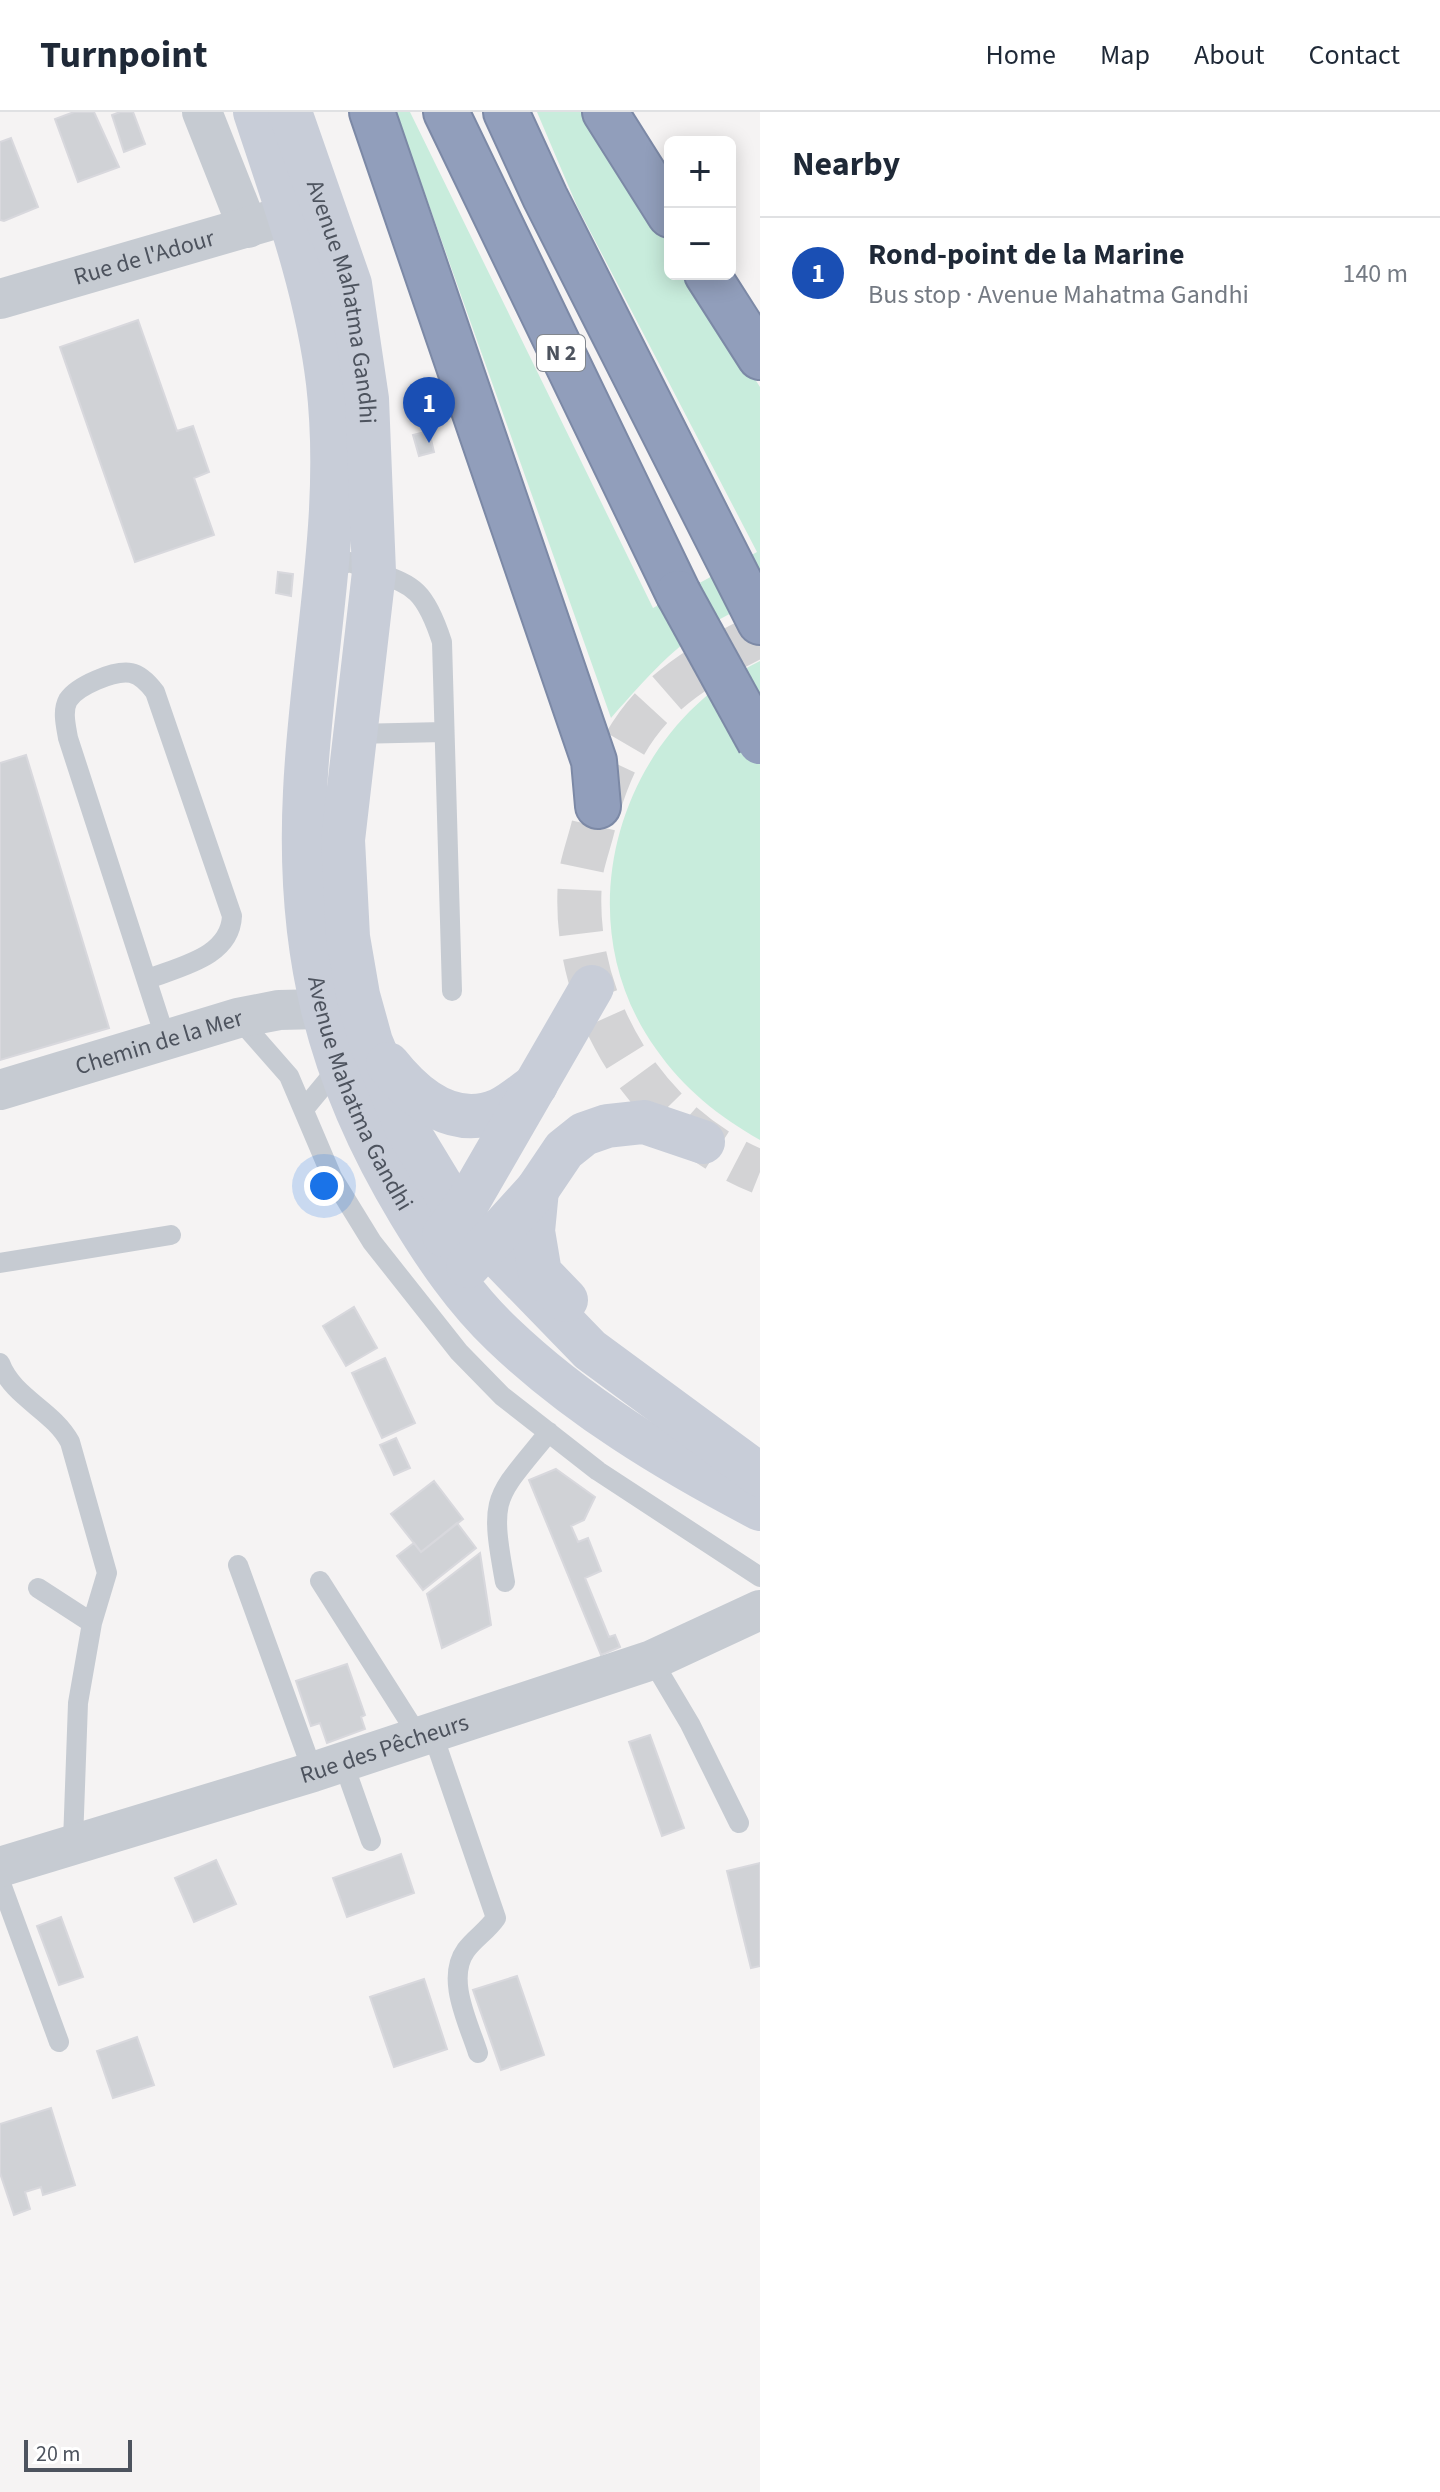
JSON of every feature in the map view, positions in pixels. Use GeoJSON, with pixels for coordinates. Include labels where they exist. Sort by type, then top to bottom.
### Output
{"type":"FeatureCollection","features":[{"type":"Feature","properties":{"kind":"highway"},"geometry":{"type":"LineString","coordinates":[[372,112],[594,761],[598,806]]}},
{"type":"Feature","properties":{"kind":"highway","name":"N 2"},"geometry":{"type":"LineString","coordinates":[[446,112],[678,593],[760,742]]}},
{"type":"Feature","properties":{"kind":"highway","name":"N 2"},"geometry":{"type":"LineString","coordinates":[[506,112],[728,565],[760,622]]}},
{"type":"Feature","properties":{"kind":"highway"},"geometry":{"type":"LineString","coordinates":[[605,112],[666,208]]}},
{"type":"Feature","properties":{"kind":"highway"},"geometry":{"type":"LineString","coordinates":[[711,280],[760,357]]}},
{"type":"Feature","properties":{"kind":"main road","name":"Avenue Mahatma Gandhi"},"geometry":{"type":"LineString","coordinates":[[255,112],[311,291],[351,502]]}},
{"type":"Feature","properties":{"kind":"main road","name":"Avenue Mahatma Gandhi"},"geometry":{"type":"LineString","coordinates":[[290,112],[353,298],[367,399],[351,502],[350,568],[332,694],[334,713],[353,734],[343,840],[354,1055],[365,1135],[443,1264],[491,1324],[544,1372],[618,1427],[760,1509]]}},
{"type":"Feature","properties":{"kind":"main road","name":"Avenue Mahatma Gandhi"},"geometry":{"type":"LineString","coordinates":[[350,568],[306,777],[303,883],[321,1009],[354,1055],[401,1110],[430,1172],[459,1215],[590,1350],[760,1475]]}},
{"type":"Feature","properties":{"kind":"main road"},"geometry":{"type":"LineString","coordinates":[[443,1264],[459,1215],[592,987]]}},
{"type":"Feature","properties":{"kind":"main road"},"geometry":{"type":"LineString","coordinates":[[321,1009],[347,1022],[366,1087],[401,1110]]}},
{"type":"Feature","properties":{"kind":"main road"},"geometry":{"type":"LineString","coordinates":[[354,1055],[446,1113],[470,1117],[499,1110],[538,1084]]}},
{"type":"Feature","properties":{"kind":"main road"},"geometry":{"type":"LineString","coordinates":[[443,1264],[489,1246],[537,1190],[564,1150],[584,1134],[607,1126],[644,1122],[703,1142]]}},
{"type":"Feature","properties":{"kind":"main road"},"geometry":{"type":"LineString","coordinates":[[537,1190],[533,1231],[540,1273],[612,1349],[627,1379]]}},
{"type":"Feature","properties":{"kind":"street"},"geometry":{"type":"LineString","coordinates":[[202,112],[248,228]]}},
{"type":"Feature","properties":{"kind":"street","name":"Rue de l'Adour"},"geometry":{"type":"LineString","coordinates":[[0,299],[289,215]]}},
{"type":"Feature","properties":{"kind":"street","name":"Chemin de la Mer"},"geometry":{"type":"LineString","coordinates":[[0,1090],[167,1043],[238,1018],[279,1010],[321,1009]]}},
{"type":"Feature","properties":{"kind":"street","name":"Rue des Pêcheurs"},"geometry":{"type":"LineString","coordinates":[[0,1867],[73,1842],[328,1767],[652,1660],[760,1610]]}},
{"type":"Feature","properties":{"kind":"lane"},"geometry":{"type":"LineString","coordinates":[[350,568],[417,588],[433,613],[442,642],[452,991]]}},
{"type":"Feature","properties":{"kind":"lane"},"geometry":{"type":"LineString","coordinates":[[148,979],[211,954],[223,944],[231,931],[232,916],[155,692],[133,673],[119,673],[89,685],[69,700],[64,716],[68,738],[167,1043]]}},
{"type":"Feature","properties":{"kind":"lane"},"geometry":{"type":"LineString","coordinates":[[353,734],[444,732]]}},
{"type":"Feature","properties":{"kind":"lane"},"geometry":{"type":"LineString","coordinates":[[238,1018],[289,1076],[332,1177],[372,1242],[419,1306],[502,1396],[621,1487],[760,1577]]}},
{"type":"Feature","properties":{"kind":"lane"},"geometry":{"type":"LineString","coordinates":[[304,1109],[354,1055]]}},
{"type":"Feature","properties":{"kind":"lane"},"geometry":{"type":"LineString","coordinates":[[0,1263],[171,1235]]}},
{"type":"Feature","properties":{"kind":"lane"},"geometry":{"type":"LineString","coordinates":[[0,1363],[5,1377],[61,1425],[70,1442],[107,1573],[92,1623],[78,1703],[73,1842]]}},
{"type":"Feature","properties":{"kind":"lane"},"geometry":{"type":"LineString","coordinates":[[505,1582],[494,1524],[496,1504],[505,1486],[549,1432]]}},
{"type":"Feature","properties":{"kind":"lane"},"geometry":{"type":"LineString","coordinates":[[238,1565],[328,1767],[371,1841]]}},
{"type":"Feature","properties":{"kind":"lane"},"geometry":{"type":"LineString","coordinates":[[320,1581],[425,1735],[496,1918],[466,1951],[458,1967],[458,1986],[478,2053]]}},
{"type":"Feature","properties":{"kind":"lane"},"geometry":{"type":"LineString","coordinates":[[38,1588],[92,1623]]}},
{"type":"Feature","properties":{"kind":"lane"},"geometry":{"type":"LineString","coordinates":[[652,1660],[690,1724],[739,1823]]}},
{"type":"Feature","properties":{"kind":"lane"},"geometry":{"type":"LineString","coordinates":[[0,1881],[59,2042]]}},
{"type":"Feature","properties":{"kind":"green space"},"geometry":{"type":"Polygon","coordinates":[[[396,112],[410,112],[653,608],[757,552],[577,206],[537,112],[584,112],[664,237],[664,280],[692,280],[760,387],[760,600],[694,635],[661,664],[611,718],[396,112]]]}},
{"type":"Feature","properties":{"kind":"green space"},"geometry":{"type":"Polygon","coordinates":[[[760,661],[760,1140],[703,1100],[678,1077],[656,1049],[628,998],[613,943],[610,887],[620,832],[640,780],[671,732],[711,692],[760,661]]]}},
{"type":"Feature","properties":{"kind":"building"},"geometry":{"type":"Polygon","coordinates":[[[74,112],[94,112],[119,167],[78,182],[55,119],[74,112]]]}},
{"type":"Feature","properties":{"kind":"building"},"geometry":{"type":"Polygon","coordinates":[[[133,112],[145,144],[124,152],[112,115],[133,112]]]}},
{"type":"Feature","properties":{"kind":"building"},"geometry":{"type":"Polygon","coordinates":[[[11,138],[38,207],[4,221],[0,220],[0,142],[11,138]]]}},
{"type":"Feature","properties":{"kind":"building"},"geometry":{"type":"Polygon","coordinates":[[[138,320],[177,431],[193,426],[209,472],[194,478],[214,535],[135,562],[60,347],[138,320]]]}},
{"type":"Feature","properties":{"kind":"building"},"geometry":{"type":"Polygon","coordinates":[[[429,431],[434,452],[419,456],[413,435],[429,431]]]}},
{"type":"Feature","properties":{"kind":"building"},"geometry":{"type":"Polygon","coordinates":[[[278,572],[293,574],[291,596],[276,593],[278,572]]]}},
{"type":"Feature","properties":{"kind":"building"},"geometry":{"type":"Polygon","coordinates":[[[26,755],[109,1028],[0,1060],[0,763],[26,755]]]}},
{"type":"Feature","properties":{"kind":"building"},"geometry":{"type":"Polygon","coordinates":[[[354,1307],[377,1348],[346,1366],[323,1326],[354,1307]]]}},
{"type":"Feature","properties":{"kind":"building"},"geometry":{"type":"Polygon","coordinates":[[[385,1358],[415,1423],[382,1438],[352,1373],[385,1358]]]}},
{"type":"Feature","properties":{"kind":"building"},"geometry":{"type":"Polygon","coordinates":[[[396,1438],[410,1468],[394,1475],[380,1445],[396,1438]]]}},
{"type":"Feature","properties":{"kind":"building"},"geometry":{"type":"Polygon","coordinates":[[[556,1469],[595,1497],[584,1520],[571,1526],[578,1542],[588,1538],[601,1571],[585,1578],[609,1637],[615,1635],[620,1647],[601,1655],[529,1480],[556,1469]]]}},
{"type":"Feature","properties":{"kind":"building"},"geometry":{"type":"Polygon","coordinates":[[[434,1481],[463,1519],[421,1552],[391,1514],[434,1481]]]}},
{"type":"Feature","properties":{"kind":"building"},"geometry":{"type":"Polygon","coordinates":[[[457,1523],[476,1548],[423,1590],[397,1556],[414,1543],[421,1552],[457,1523]]]}},
{"type":"Feature","properties":{"kind":"building"},"geometry":{"type":"Polygon","coordinates":[[[480,1553],[491,1625],[442,1648],[427,1594],[480,1553]]]}},
{"type":"Feature","properties":{"kind":"building"},"geometry":{"type":"Polygon","coordinates":[[[347,1664],[365,1715],[361,1717],[365,1729],[327,1743],[320,1723],[311,1726],[296,1681],[347,1664]]]}},
{"type":"Feature","properties":{"kind":"building"},"geometry":{"type":"Polygon","coordinates":[[[650,1735],[684,1828],[662,1836],[629,1742],[650,1735]]]}},
{"type":"Feature","properties":{"kind":"building"},"geometry":{"type":"Polygon","coordinates":[[[401,1854],[414,1893],[347,1917],[333,1878],[401,1854]]]}},
{"type":"Feature","properties":{"kind":"building"},"geometry":{"type":"Polygon","coordinates":[[[216,1860],[236,1904],[194,1922],[175,1878],[216,1860]]]}},
{"type":"Feature","properties":{"kind":"building"},"geometry":{"type":"Polygon","coordinates":[[[760,1863],[760,1966],[751,1968],[727,1871],[760,1863]]]}},
{"type":"Feature","properties":{"kind":"building"},"geometry":{"type":"Polygon","coordinates":[[[61,1917],[83,1977],[59,1985],[37,1926],[61,1917]]]}},
{"type":"Feature","properties":{"kind":"building"},"geometry":{"type":"Polygon","coordinates":[[[517,1976],[544,2055],[501,2070],[473,1990],[517,1976]]]}},
{"type":"Feature","properties":{"kind":"building"},"geometry":{"type":"Polygon","coordinates":[[[424,1979],[447,2049],[394,2067],[370,1997],[424,1979]]]}},
{"type":"Feature","properties":{"kind":"building"},"geometry":{"type":"Polygon","coordinates":[[[137,2037],[154,2085],[113,2098],[97,2051],[137,2037]]]}},
{"type":"Feature","properties":{"kind":"building"},"geometry":{"type":"Polygon","coordinates":[[[51,2108],[75,2185],[43,2195],[41,2187],[25,2192],[30,2209],[14,2215],[0,2173],[0,2124],[51,2108]]]}},
{"type":"Feature","properties":{"kind":"tunnel"},"geometry":{"type":"LineString","coordinates":[[760,635],[691,674],[643,717],[616,760],[604,791],[580,882],[581,927],[588,972],[603,1015],[624,1056],[651,1092],[683,1125],[719,1152],[760,1172]]}},
{"type":"Feature","properties":{"kind":"place","name":"Rond-point de la Marine"},"geometry":{"type":"Point","coordinates":[429,443]}}]}
